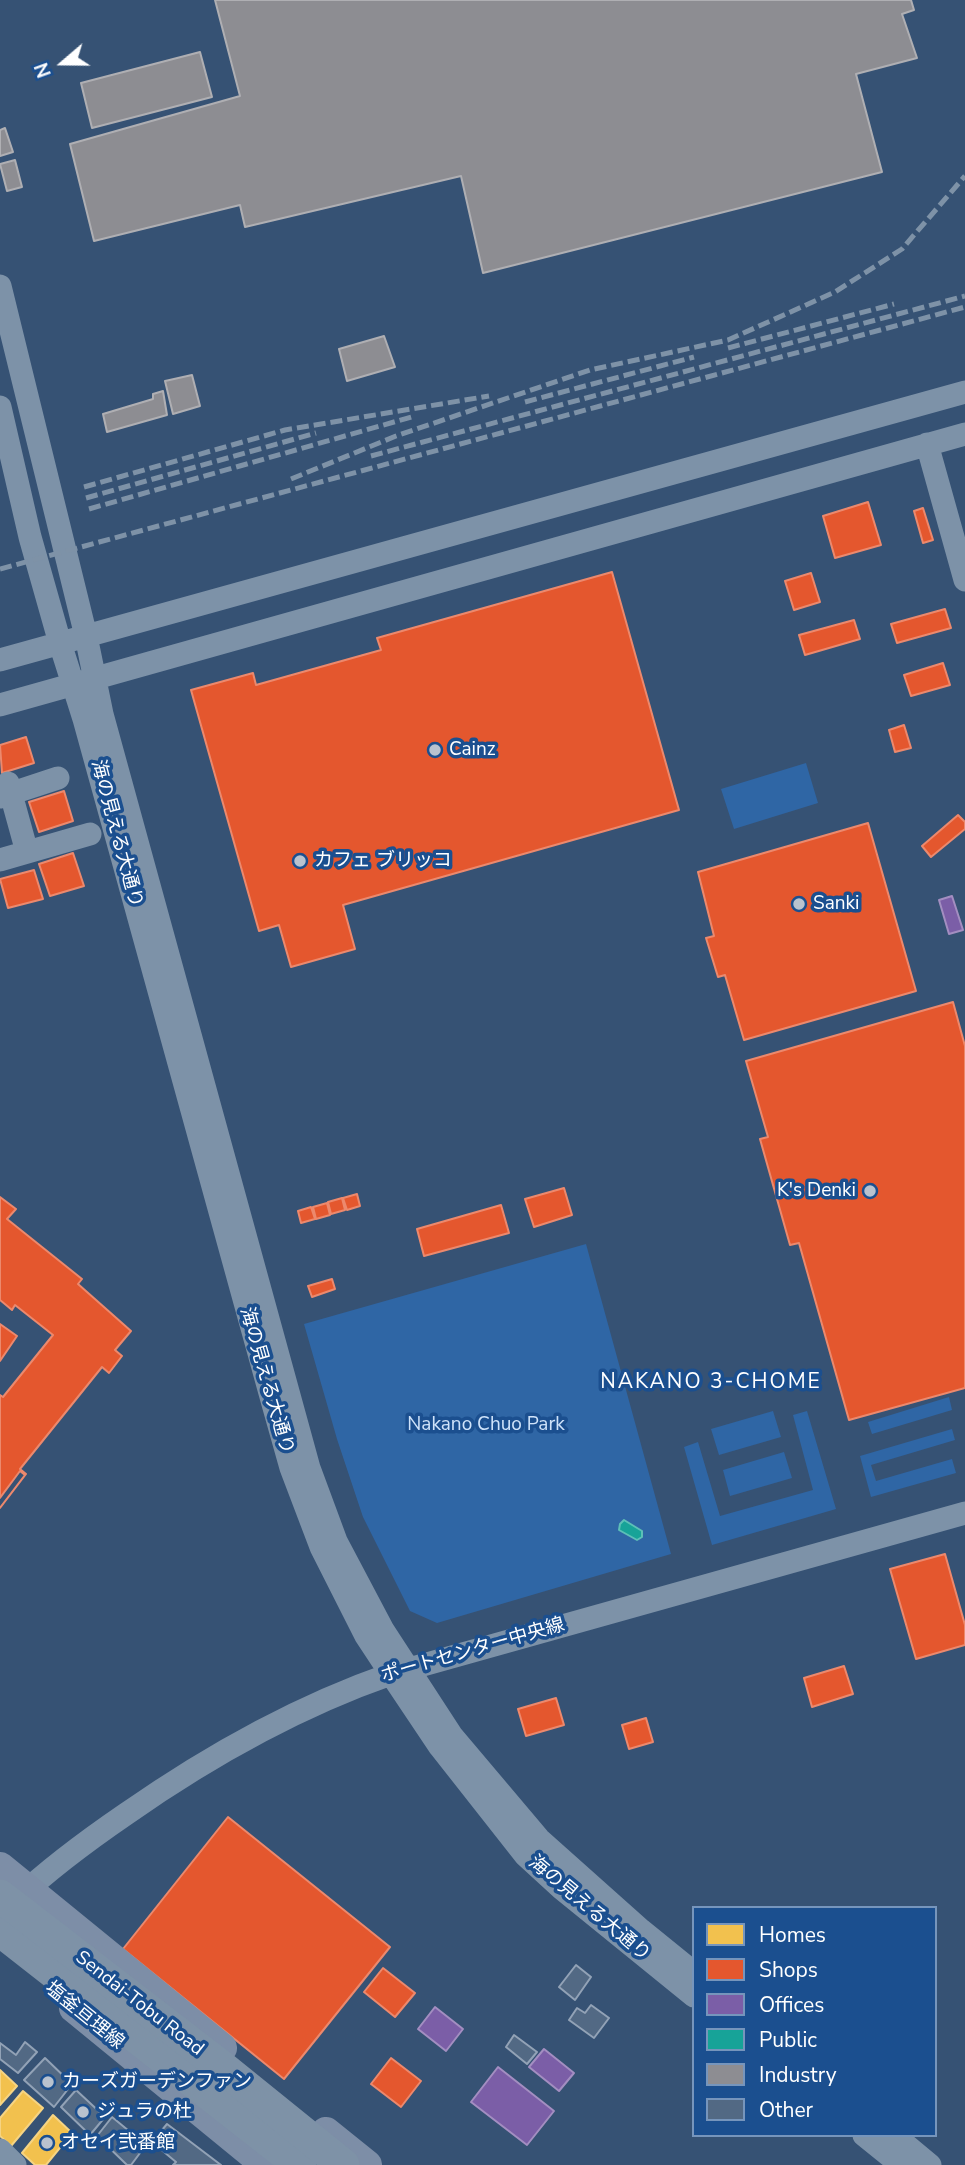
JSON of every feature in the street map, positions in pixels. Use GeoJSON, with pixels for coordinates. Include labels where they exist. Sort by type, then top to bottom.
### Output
{"type":"FeatureCollection","features":[{"type":"Feature","properties":{"kind":"highway","name":"Sendai-Tobu Road"},"geometry":{"type":"LineString","coordinates":[[14,1893],[343,2165]]}},
{"type":"Feature","properties":{"kind":"highway","name":"Sendai-Tobu Road"},"geometry":{"type":"LineString","coordinates":[[0,1930],[300,2165]]}},
{"type":"Feature","properties":{"kind":"main road"},"geometry":{"type":"LineString","coordinates":[[0,1867],[14,1893],[367,2165]]}},
{"type":"Feature","properties":{"kind":"main road","name":"塩釜亘理線"},"geometry":{"type":"LineString","coordinates":[[0,1948],[265,2165]]}},
{"type":"Feature","properties":{"kind":"street"},"geometry":{"type":"LineString","coordinates":[[0,285],[86,636],[84,682]]}},
{"type":"Feature","properties":{"kind":"street"},"geometry":{"type":"LineString","coordinates":[[0,660],[965,392]]}},
{"type":"Feature","properties":{"kind":"street","name":"海の見える大通り"},"geometry":{"type":"LineString","coordinates":[[0,407],[30,537],[60,643],[84,682],[291,1468],[321,1547],[366,1636],[400,1671],[439,1747],[525,1855],[561,1888],[692,1994]]}},
{"type":"Feature","properties":{"kind":"street"},"geometry":{"type":"LineString","coordinates":[[0,705],[965,434]]}},
{"type":"Feature","properties":{"kind":"street"},"geometry":{"type":"LineString","coordinates":[[927,444],[965,580]]}},
{"type":"Feature","properties":{"kind":"street"},"geometry":{"type":"LineString","coordinates":[[27,852],[6,791],[58,778]]}},
{"type":"Feature","properties":{"kind":"street"},"geometry":{"type":"LineString","coordinates":[[0,860],[90,834]]}},
{"type":"Feature","properties":{"kind":"street","name":"ポートセンター中央線"},"geometry":{"type":"LineString","coordinates":[[0,1915],[14,1893],[211,1758],[349,1688],[400,1671],[965,1513]]}},
{"type":"Feature","properties":{"kind":"street"},"geometry":{"type":"LineString","coordinates":[[400,1671],[539,1839],[692,1971]]}},
{"type":"Feature","properties":{"kind":"street"},"geometry":{"type":"LineString","coordinates":[[866,2137],[901,2165]]}},
{"type":"Feature","properties":{"kind":"street"},"geometry":{"type":"LineString","coordinates":[[896,2137],[930,2165]]}},
{"type":"Feature","properties":{"kind":"street"},"geometry":{"type":"LineString","coordinates":[[0,2150],[15,2165]]}},
{"type":"Feature","properties":{"kind":"green space"},"geometry":{"type":"Polygon","coordinates":[[[806,763],[818,803],[734,829],[721,789],[806,763]]]}},
{"type":"Feature","properties":{"kind":"green space","name":"Nakano Chuo Park"},"geometry":{"type":"Polygon","coordinates":[[[586,1244],[671,1554],[437,1623],[410,1611],[363,1517],[304,1324],[586,1244]]]}},
{"type":"Feature","properties":{"kind":"green space"},"geometry":{"type":"Polygon","coordinates":[[[949,1397],[952,1410],[872,1434],[868,1422],[949,1397]]]}},
{"type":"Feature","properties":{"kind":"green space"},"geometry":{"type":"Polygon","coordinates":[[[773,1411],[781,1437],[719,1455],[711,1429],[773,1411]]]}},
{"type":"Feature","properties":{"kind":"green space"},"geometry":{"type":"Polygon","coordinates":[[[807,1411],[836,1509],[712,1545],[684,1447],[698,1442],[720,1516],[813,1490],[793,1415],[807,1411]]]}},
{"type":"Feature","properties":{"kind":"green space"},"geometry":{"type":"Polygon","coordinates":[[[952,1429],[955,1440],[871,1465],[876,1481],[952,1459],[956,1473],[871,1497],[860,1456],[952,1429]]]}},
{"type":"Feature","properties":{"kind":"green space"},"geometry":{"type":"Polygon","coordinates":[[[784,1452],[792,1478],[730,1496],[723,1470],[784,1452]]]}},
{"type":"Feature","properties":{"kind":"building: Homes"},"geometry":{"type":"Polygon","coordinates":[[[0,2070],[17,2086],[0,2105],[0,2070]]]}},
{"type":"Feature","properties":{"kind":"building: Homes"},"geometry":{"type":"Polygon","coordinates":[[[23,2091],[43,2108],[11,2146],[0,2136],[0,2118],[23,2091]]]}},
{"type":"Feature","properties":{"kind":"building: Homes","name":"オセイ弐番館"},"geometry":{"type":"Polygon","coordinates":[[[53,2115],[72,2133],[46,2165],[35,2165],[22,2153],[53,2115]]]}},
{"type":"Feature","properties":{"kind":"building: Shops"},"geometry":{"type":"Polygon","coordinates":[[[868,502],[881,545],[835,558],[823,516],[868,502]]]}},
{"type":"Feature","properties":{"kind":"building: Shops"},"geometry":{"type":"Polygon","coordinates":[[[923,508],[933,540],[923,543],[914,511],[923,508]]]}},
{"type":"Feature","properties":{"kind":"building: Shops","name":"Cainz"},"geometry":{"type":"Polygon","coordinates":[[[612,572],[679,810],[343,905],[355,949],[291,967],[279,925],[259,931],[191,690],[253,673],[256,685],[381,650],[377,638],[612,572]]]}},
{"type":"Feature","properties":{"kind":"building: Shops"},"geometry":{"type":"Polygon","coordinates":[[[811,573],[820,602],[794,610],[785,581],[811,573]]]}},
{"type":"Feature","properties":{"kind":"building: Shops"},"geometry":{"type":"Polygon","coordinates":[[[945,609],[951,628],[897,643],[891,624],[945,609]]]}},
{"type":"Feature","properties":{"kind":"building: Shops"},"geometry":{"type":"Polygon","coordinates":[[[854,620],[860,639],[805,655],[799,635],[854,620]]]}},
{"type":"Feature","properties":{"kind":"building: Shops"},"geometry":{"type":"Polygon","coordinates":[[[943,663],[950,685],[911,696],[904,675],[943,663]]]}},
{"type":"Feature","properties":{"kind":"building: Shops"},"geometry":{"type":"Polygon","coordinates":[[[904,725],[911,748],[895,752],[889,730],[904,725]]]}},
{"type":"Feature","properties":{"kind":"building: Shops"},"geometry":{"type":"Polygon","coordinates":[[[26,737],[34,763],[2,773],[0,745],[26,737]]]}},
{"type":"Feature","properties":{"kind":"building: Shops"},"geometry":{"type":"Polygon","coordinates":[[[64,791],[73,821],[39,832],[29,802],[64,791]]]}},
{"type":"Feature","properties":{"kind":"building: Shops"},"geometry":{"type":"Polygon","coordinates":[[[958,815],[965,822],[965,829],[931,857],[922,846],[958,815]]]}},
{"type":"Feature","properties":{"kind":"building: Shops","name":"Sanki"},"geometry":{"type":"Polygon","coordinates":[[[868,823],[916,991],[744,1040],[725,975],[718,977],[706,938],[714,936],[698,872],[868,823]]]}},
{"type":"Feature","properties":{"kind":"building: Shops"},"geometry":{"type":"Polygon","coordinates":[[[73,853],[84,886],[50,896],[39,864],[73,853]]]}},
{"type":"Feature","properties":{"kind":"building: Shops"},"geometry":{"type":"Polygon","coordinates":[[[34,870],[43,899],[8,908],[0,879],[34,870]]]}},
{"type":"Feature","properties":{"kind":"building: Shops","name":"K's Denki"},"geometry":{"type":"Polygon","coordinates":[[[953,1002],[965,1046],[965,1388],[849,1420],[799,1243],[790,1245],[760,1139],[768,1137],[746,1061],[953,1002]]]}},
{"type":"Feature","properties":{"kind":"building: Shops"},"geometry":{"type":"Polygon","coordinates":[[[564,1188],[572,1215],[534,1227],[525,1199],[564,1188]]]}},
{"type":"Feature","properties":{"kind":"building: Shops"},"geometry":{"type":"Polygon","coordinates":[[[357,1194],[360,1206],[347,1210],[343,1198],[357,1194]]]}},
{"type":"Feature","properties":{"kind":"building: Shops"},"geometry":{"type":"Polygon","coordinates":[[[0,1197],[16,1209],[7,1219],[82,1279],[78,1284],[131,1331],[115,1350],[122,1356],[109,1373],[102,1367],[20,1469],[26,1474],[0,1508],[25,1475],[20,1471],[0,1498],[0,1395],[3,1397],[53,1335],[15,1305],[12,1310],[0,1300],[0,1197]]]}},
{"type":"Feature","properties":{"kind":"building: Shops"},"geometry":{"type":"Polygon","coordinates":[[[342,1198],[345,1210],[331,1214],[328,1202],[342,1198]]]}},
{"type":"Feature","properties":{"kind":"building: Shops"},"geometry":{"type":"Polygon","coordinates":[[[327,1203],[330,1215],[316,1219],[313,1207],[327,1203]]]}},
{"type":"Feature","properties":{"kind":"building: Shops"},"geometry":{"type":"Polygon","coordinates":[[[501,1205],[509,1233],[424,1256],[417,1229],[501,1205]]]}},
{"type":"Feature","properties":{"kind":"building: Shops"},"geometry":{"type":"Polygon","coordinates":[[[311,1207],[315,1219],[301,1223],[298,1211],[311,1207]]]}},
{"type":"Feature","properties":{"kind":"building: Shops"},"geometry":{"type":"Polygon","coordinates":[[[332,1279],[335,1289],[312,1297],[308,1286],[332,1279]]]}},
{"type":"Feature","properties":{"kind":"building: Shops"},"geometry":{"type":"Polygon","coordinates":[[[0,1324],[17,1336],[0,1361],[0,1324]]]}},
{"type":"Feature","properties":{"kind":"building: Shops"},"geometry":{"type":"Polygon","coordinates":[[[945,1554],[965,1625],[965,1645],[916,1659],[890,1569],[945,1554]]]}},
{"type":"Feature","properties":{"kind":"building: Shops"},"geometry":{"type":"Polygon","coordinates":[[[844,1666],[853,1694],[812,1707],[804,1678],[844,1666]]]}},
{"type":"Feature","properties":{"kind":"building: Shops"},"geometry":{"type":"Polygon","coordinates":[[[556,1698],[564,1725],[526,1736],[518,1709],[556,1698]]]}},
{"type":"Feature","properties":{"kind":"building: Shops"},"geometry":{"type":"Polygon","coordinates":[[[646,1718],[653,1742],[629,1749],[622,1725],[646,1718]]]}},
{"type":"Feature","properties":{"kind":"building: Shops"},"geometry":{"type":"Polygon","coordinates":[[[228,1817],[390,1947],[284,2079],[123,1949],[228,1817]]]}},
{"type":"Feature","properties":{"kind":"building: Shops"},"geometry":{"type":"Polygon","coordinates":[[[383,1968],[415,1993],[395,2017],[364,1992],[383,1968]]]}},
{"type":"Feature","properties":{"kind":"building: Shops"},"geometry":{"type":"Polygon","coordinates":[[[391,2058],[421,2081],[401,2107],[371,2084],[391,2058]]]}},
{"type":"Feature","properties":{"kind":"building: Offices"},"geometry":{"type":"Polygon","coordinates":[[[952,896],[963,930],[949,934],[939,900],[952,896]]]}},
{"type":"Feature","properties":{"kind":"building: Offices"},"geometry":{"type":"Polygon","coordinates":[[[435,2007],[463,2029],[446,2051],[418,2029],[435,2007]]]}},
{"type":"Feature","properties":{"kind":"building: Offices"},"geometry":{"type":"Polygon","coordinates":[[[544,2049],[574,2073],[559,2091],[529,2067],[544,2049]]]}},
{"type":"Feature","properties":{"kind":"building: Offices"},"geometry":{"type":"Polygon","coordinates":[[[498,2067],[554,2111],[527,2145],[471,2102],[498,2067]]]}},
{"type":"Feature","properties":{"kind":"building: Public"},"geometry":{"type":"Polygon","coordinates":[[[624,1520],[642,1531],[642,1537],[637,1540],[619,1530],[624,1520]]]}},
{"type":"Feature","properties":{"kind":"building: Industry"},"geometry":{"type":"Polygon","coordinates":[[[215,0],[911,0],[914,10],[902,14],[917,58],[856,74],[882,172],[483,273],[461,176],[245,227],[240,205],[94,241],[70,144],[240,96],[215,0]]]}},
{"type":"Feature","properties":{"kind":"building: Industry"},"geometry":{"type":"Polygon","coordinates":[[[200,52],[212,97],[92,128],[81,83],[200,52]]]}},
{"type":"Feature","properties":{"kind":"building: Industry"},"geometry":{"type":"Polygon","coordinates":[[[5,128],[13,152],[0,156],[0,130],[5,128]]]}},
{"type":"Feature","properties":{"kind":"building: Industry"},"geometry":{"type":"Polygon","coordinates":[[[15,160],[22,187],[7,191],[0,164],[15,160]]]}},
{"type":"Feature","properties":{"kind":"building: Industry"},"geometry":{"type":"Polygon","coordinates":[[[384,336],[395,367],[347,381],[339,349],[384,336]]]}},
{"type":"Feature","properties":{"kind":"building: Industry"},"geometry":{"type":"Polygon","coordinates":[[[192,375],[200,406],[173,414],[165,381],[192,375]]]}},
{"type":"Feature","properties":{"kind":"building: Industry"},"geometry":{"type":"Polygon","coordinates":[[[163,391],[167,415],[107,432],[103,414],[153,399],[153,394],[163,391]]]}},
{"type":"Feature","properties":{"kind":"building: Other"},"geometry":{"type":"Polygon","coordinates":[[[576,1965],[591,1977],[575,2000],[559,1987],[576,1965]]]}},
{"type":"Feature","properties":{"kind":"building: Other"},"geometry":{"type":"Polygon","coordinates":[[[591,2005],[609,2018],[594,2038],[569,2020],[577,2008],[585,2013],[591,2005]]]}},
{"type":"Feature","properties":{"kind":"building: Other"},"geometry":{"type":"Polygon","coordinates":[[[514,2035],[537,2052],[527,2064],[506,2047],[514,2035]]]}},
{"type":"Feature","properties":{"kind":"building: Other"},"geometry":{"type":"Polygon","coordinates":[[[25,2042],[37,2052],[18,2073],[0,2059],[0,2043],[16,2055],[25,2042]]]}},
{"type":"Feature","properties":{"kind":"building: Other","name":"カーズガーデンファン"},"geometry":{"type":"Polygon","coordinates":[[[45,2058],[72,2084],[54,2107],[24,2080],[45,2058]]]}},
{"type":"Feature","properties":{"kind":"building: Other","name":"ジュラの杜"},"geometry":{"type":"Polygon","coordinates":[[[76,2090],[105,2117],[90,2135],[61,2107],[76,2090]]]}},
{"type":"Feature","properties":{"kind":"building: Other"},"geometry":{"type":"Polygon","coordinates":[[[112,2117],[146,2145],[131,2165],[127,2165],[97,2136],[112,2117]]]}},
{"type":"Feature","properties":{"kind":"building: Other"},"geometry":{"type":"Polygon","coordinates":[[[167,2124],[221,2165],[173,2165],[176,2162],[152,2142],[167,2124]]]}},
{"type":"Feature","properties":{"kind":"railway"},"geometry":{"type":"LineString","coordinates":[[291,479],[396,436],[590,370],[728,340],[835,292],[902,249],[965,176]]}},
{"type":"Feature","properties":{"kind":"railway"},"geometry":{"type":"LineString","coordinates":[[371,456],[965,296]]}},
{"type":"Feature","properties":{"kind":"railway"},"geometry":{"type":"LineString","coordinates":[[728,348],[894,304]]}},
{"type":"Feature","properties":{"kind":"railway"},"geometry":{"type":"LineString","coordinates":[[0,569],[965,307]]}},
{"type":"Feature","properties":{"kind":"railway"},"geometry":{"type":"LineString","coordinates":[[525,402],[694,357]]}},
{"type":"Feature","properties":{"kind":"railway"},"geometry":{"type":"LineString","coordinates":[[84,487],[285,430],[489,396]]}},
{"type":"Feature","properties":{"kind":"railway"},"geometry":{"type":"LineString","coordinates":[[89,509],[415,416]]}},
{"type":"Feature","properties":{"kind":"railway"},"geometry":{"type":"LineString","coordinates":[[86,498],[316,433]]}},
{"type":"Feature","properties":{"kind":"place","name":"Cainz"},"geometry":{"type":"Point","coordinates":[435,750]}},
{"type":"Feature","properties":{"kind":"place","name":"カフェ ブリッコ"},"geometry":{"type":"Point","coordinates":[300,861]}},
{"type":"Feature","properties":{"kind":"place","name":"Sanki"},"geometry":{"type":"Point","coordinates":[799,904]}},
{"type":"Feature","properties":{"kind":"place","name":"K's Denki"},"geometry":{"type":"Point","coordinates":[870,1191]}},
{"type":"Feature","properties":{"kind":"place","name":"カーズガーデンファン"},"geometry":{"type":"Point","coordinates":[48,2082]}},
{"type":"Feature","properties":{"kind":"place","name":"ジュラの杜"},"geometry":{"type":"Point","coordinates":[83,2112]}},
{"type":"Feature","properties":{"kind":"place","name":"オセイ弐番館"},"geometry":{"type":"Point","coordinates":[47,2143]}},
{"type":"Feature","properties":{"kind":"district","name":"NAKANO 3-CHOME"},"geometry":{"type":"Point","coordinates":[711,1383]}}]}
